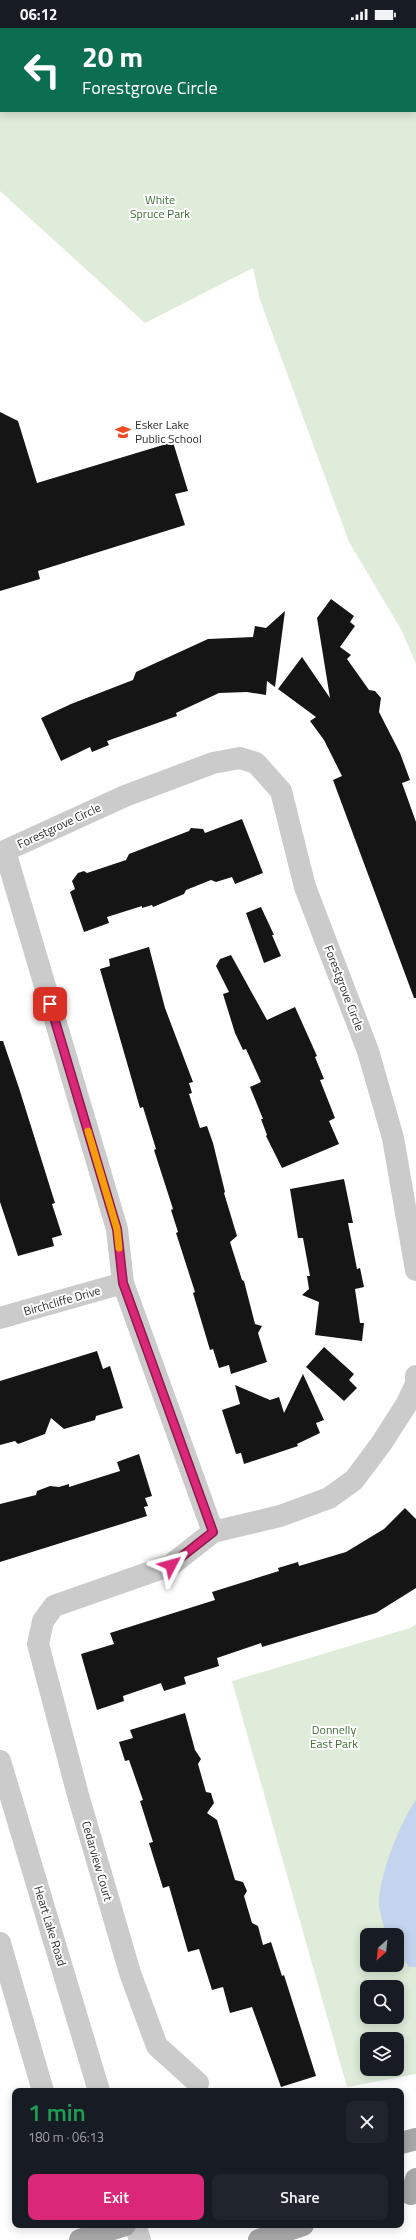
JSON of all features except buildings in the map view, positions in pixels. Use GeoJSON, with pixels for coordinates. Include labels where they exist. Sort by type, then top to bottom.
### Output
{"type":"FeatureCollection","features":[{"type":"Feature","properties":{"kind":"main road"},"geometry":{"type":"LineString","coordinates":[[404,2142],[416,2139]]}},
{"type":"Feature","properties":{"kind":"main road"},"geometry":{"type":"LineString","coordinates":[[85,2236],[115,2228]]}},
{"type":"Feature","properties":{"kind":"main road"},"geometry":{"type":"LineString","coordinates":[[259,2240],[295,2228]]}},
{"type":"Feature","properties":{"kind":"street","name":"Forestgrove Circle"},"geometry":{"type":"LineString","coordinates":[[213,1532],[123,1283],[117,1229],[3,852],[125,796],[213,763],[240,758],[256,763],[281,791],[305,887],[368,1050],[393,1138],[416,1270]]}},
{"type":"Feature","properties":{"kind":"street","name":"Birchcliffe Drive"},"geometry":{"type":"LineString","coordinates":[[0,1318],[123,1283]]}},
{"type":"Feature","properties":{"kind":"street"},"geometry":{"type":"LineString","coordinates":[[213,1532],[280,1516],[329,1498],[354,1480],[381,1444],[406,1405],[416,1384],[416,1376]]}},
{"type":"Feature","properties":{"kind":"street","name":"Cedarview Court"},"geometry":{"type":"LineString","coordinates":[[198,2083],[157,2046],[130,1973],[78,1795],[38,1644],[43,1621],[54,1606],[171,1565],[213,1532]]}},
{"type":"Feature","properties":{"kind":"street","name":"Heart Lake Road"},"geometry":{"type":"LineString","coordinates":[[0,1761],[98,2088]]}},
{"type":"Feature","properties":{"kind":"street"},"geometry":{"type":"LineString","coordinates":[[0,1943],[42,2088]]}},
{"type":"Feature","properties":{"kind":"street"},"geometry":{"type":"LineString","coordinates":[[136,2228],[140,2240]]}},
{"type":"Feature","properties":{"kind":"green space","name":"White Spruce Park"},"geometry":{"type":"Polygon","coordinates":[[[0,112],[416,112],[416,664],[402,631],[349,542],[260,300],[253,268],[145,323],[0,191],[0,112]]]}},
{"type":"Feature","properties":{"kind":"green space","name":"Donnelly East Park"},"geometry":{"type":"Polygon","coordinates":[[[416,1624],[416,2074],[347,2087],[232,1681],[410,1628],[416,1624]]]}},
{"type":"Feature","properties":{"kind":"water"},"geometry":{"type":"Polygon","coordinates":[[[416,1800],[416,1967],[409,1967],[404,1960],[404,1928],[384,1928],[379,1905],[382,1880],[386,1866],[403,1822],[416,1800]]]}},
{"type":"Feature","properties":{"kind":"slow traffic"},"geometry":{"type":"LineString","coordinates":[[88,1131],[117,1229],[119,1248]]}},
{"type":"Feature","properties":{"kind":"place","name":"Esker Lake Public School"},"geometry":{"type":"Point","coordinates":[123,432]}},
{"type":"Feature","properties":{"kind":"route"},"geometry":{"type":"LineString","coordinates":[[50,1004],[117,1229],[123,1283],[213,1532],[171,1565]]}}]}
